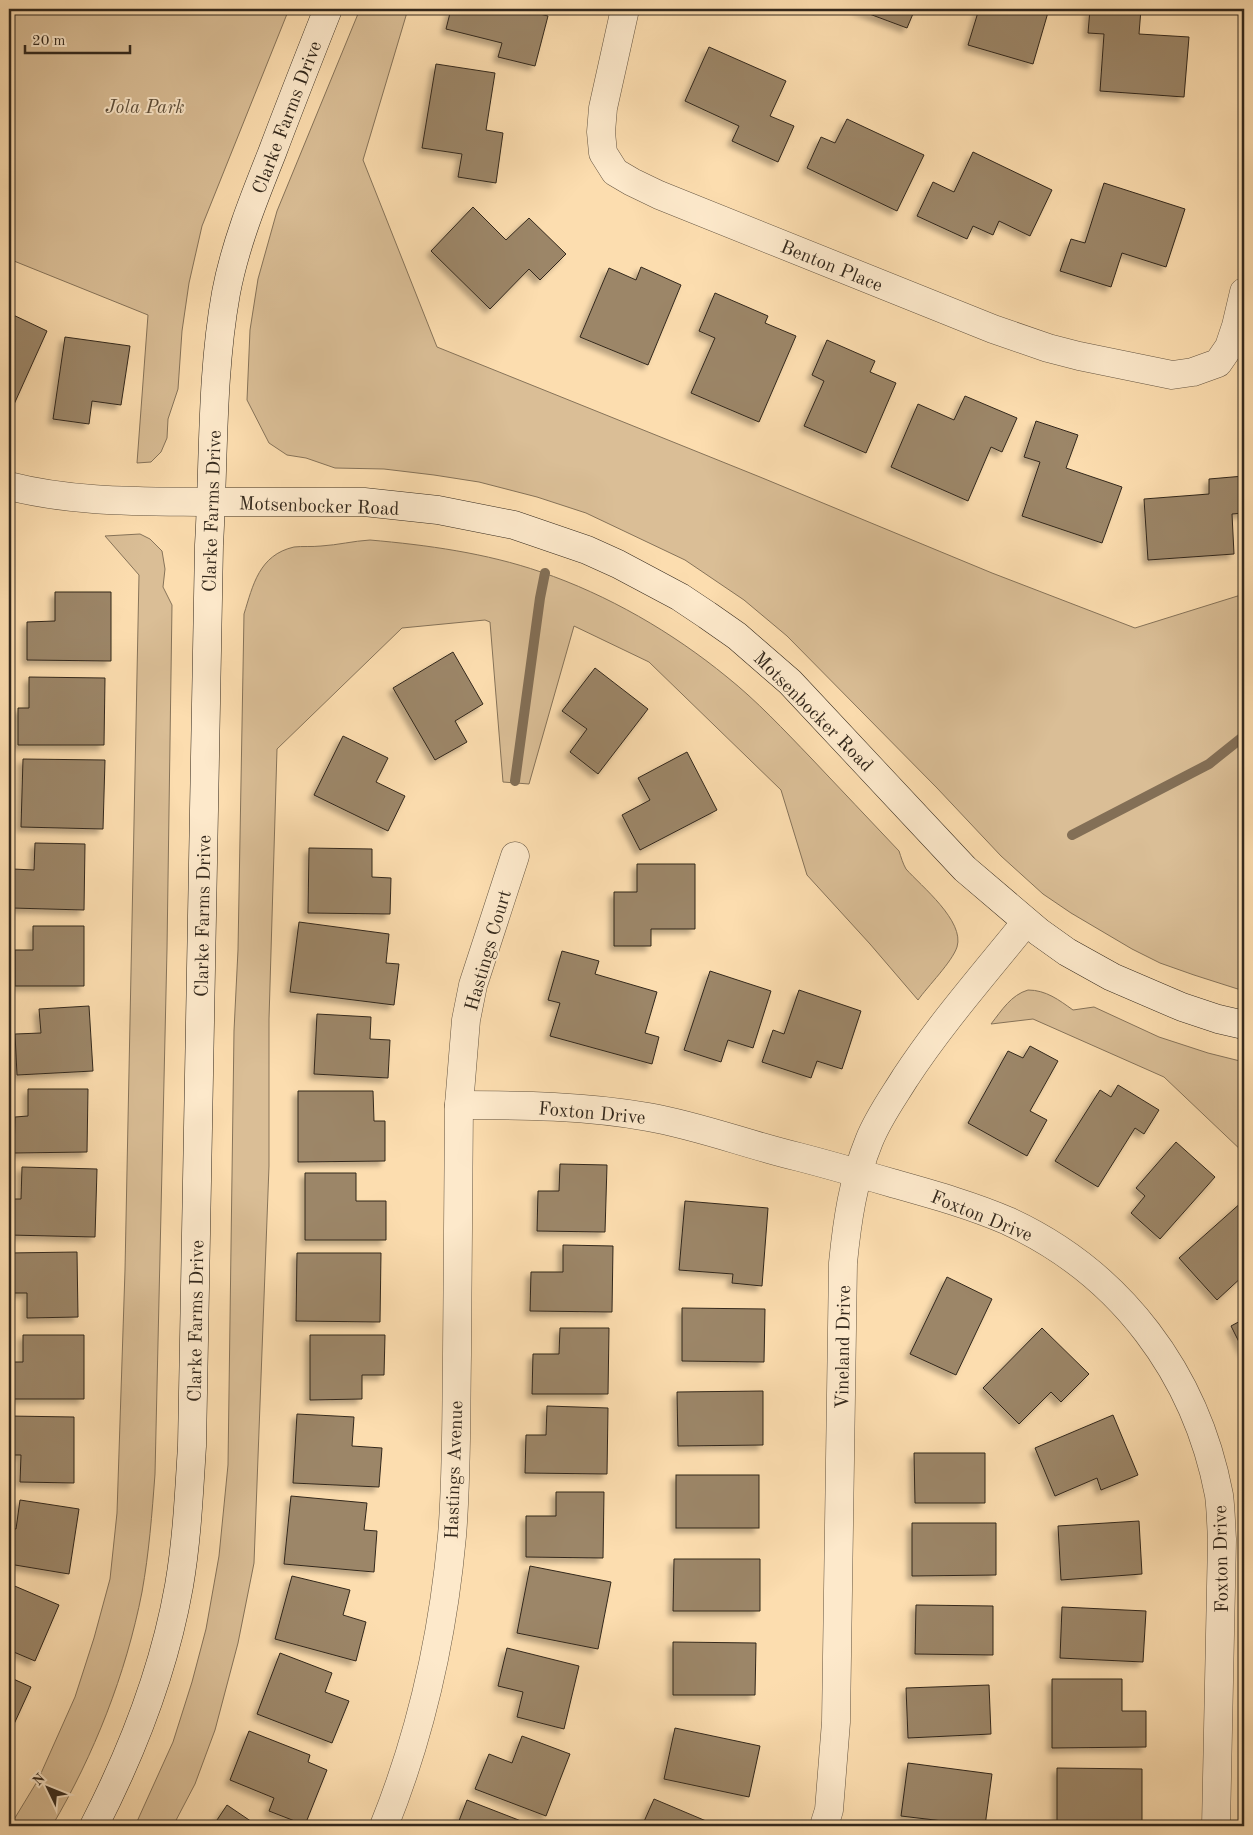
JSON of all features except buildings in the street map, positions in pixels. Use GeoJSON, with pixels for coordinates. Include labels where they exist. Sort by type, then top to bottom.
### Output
{"type":"FeatureCollection","features":[{"type":"Feature","properties":{"kind":"street","name":"Clarke Farms Drive"},"geometry":{"type":"LineString","coordinates":[[94,1826],[126,1759],[145,1712],[160,1666],[179,1586],[190,1493],[193,1436],[209,555],[218,347],[226,292],[232,267],[260,183],[328,9]]}},
{"type":"Feature","properties":{"kind":"street","name":"Benton Place"},"geometry":{"type":"LineString","coordinates":[[625,9],[603,108],[601,132],[603,153],[615,172],[659,195],[954,313],[1048,348],[1172,374],[1193,372],[1218,363],[1229,347],[1244,292]]}},
{"type":"Feature","properties":{"kind":"street","name":"Motsenbocker Road"},"geometry":{"type":"LineString","coordinates":[[9,486],[52,495],[86,499],[211,502],[364,502],[438,510],[514,525],[587,550],[626,568],[680,597],[737,636],[790,682],[964,869],[1026,922],[1066,952],[1112,977],[1182,1007],[1244,1025]]}},
{"type":"Feature","properties":{"kind":"street","name":"Hastings Court"},"geometry":{"type":"LineString","coordinates":[[459,1105],[464,1044],[473,985],[515,856]]}},
{"type":"Feature","properties":{"kind":"street","name":"Vineland Drive"},"geometry":{"type":"LineString","coordinates":[[824,1826],[829,1810],[836,1722],[843,1263],[847,1222],[858,1173],[880,1116],[916,1061],[1026,922]]}},
{"type":"Feature","properties":{"kind":"street","name":"Foxton Drive"},"geometry":{"type":"LineString","coordinates":[[459,1105],[619,1112],[651,1117],[858,1173],[959,1203],[1007,1221],[1043,1240],[1082,1266],[1117,1298],[1136,1317],[1179,1379],[1197,1419],[1210,1456],[1219,1498],[1222,1539],[1216,1826]]}},
{"type":"Feature","properties":{"kind":"street","name":"Hastings Avenue"},"geometry":{"type":"LineString","coordinates":[[384,1826],[407,1763],[422,1714],[441,1619],[452,1535],[456,1448],[459,1105]]}},
{"type":"Feature","properties":{"kind":"green space","name":"Jola Park"},"geometry":{"type":"Polygon","coordinates":[[[9,9],[289,9],[202,226],[189,283],[182,331],[178,389],[168,419],[167,438],[161,452],[151,462],[137,463],[148,315],[9,259],[9,9]]]}},
{"type":"Feature","properties":{"kind":"green space"},"geometry":{"type":"Polygon","coordinates":[[[360,9],[408,9],[363,160],[437,347],[992,573],[1135,628],[1244,594],[1244,991],[1160,963],[1132,949],[1043,894],[1001,856],[937,788],[787,636],[744,600],[685,560],[586,513],[537,497],[479,482],[434,475],[384,469],[335,468],[306,458],[287,455],[269,443],[247,400],[250,330],[258,279],[277,211],[360,9]]]}},
{"type":"Feature","properties":{"kind":"green space"},"geometry":{"type":"Polygon","coordinates":[[[140,534],[150,539],[162,551],[165,569],[163,587],[172,605],[167,949],[155,1474],[147,1563],[135,1623],[118,1683],[82,1771],[52,1826],[10,1826],[38,1780],[75,1697],[110,1579],[117,1513],[125,1270],[139,575],[105,536],[140,534]]]}},
{"type":"Feature","properties":{"kind":"green space"},"geometry":{"type":"Polygon","coordinates":[[[370,540],[413,544],[478,555],[541,572],[615,603],[684,645],[727,677],[760,706],[899,851],[906,869],[931,894],[955,926],[958,937],[957,947],[945,967],[918,1000],[807,875],[781,790],[649,662],[574,626],[529,784],[503,782],[490,622],[485,620],[402,628],[277,749],[269,1019],[269,1166],[254,1563],[238,1643],[215,1730],[195,1784],[173,1826],[135,1826],[173,1742],[206,1629],[219,1556],[228,1465],[234,1031],[238,950],[244,614],[259,573],[265,564],[282,551],[294,547],[370,540]]]}},
{"type":"Feature","properties":{"kind":"green space"},"geometry":{"type":"Polygon","coordinates":[[[1028,990],[1035,990],[1046,994],[1073,1010],[1094,1007],[1159,1037],[1208,1053],[1244,1062],[1244,1153],[1164,1077],[1033,1019],[991,1024],[1012,999],[1028,990]]]}},
{"type":"Feature","properties":{"kind":"waterway"},"geometry":{"type":"LineString","coordinates":[[515,781],[545,573]]}},
{"type":"Feature","properties":{"kind":"waterway"},"geometry":{"type":"LineString","coordinates":[[1072,835],[1209,764],[1244,736]]}}]}
